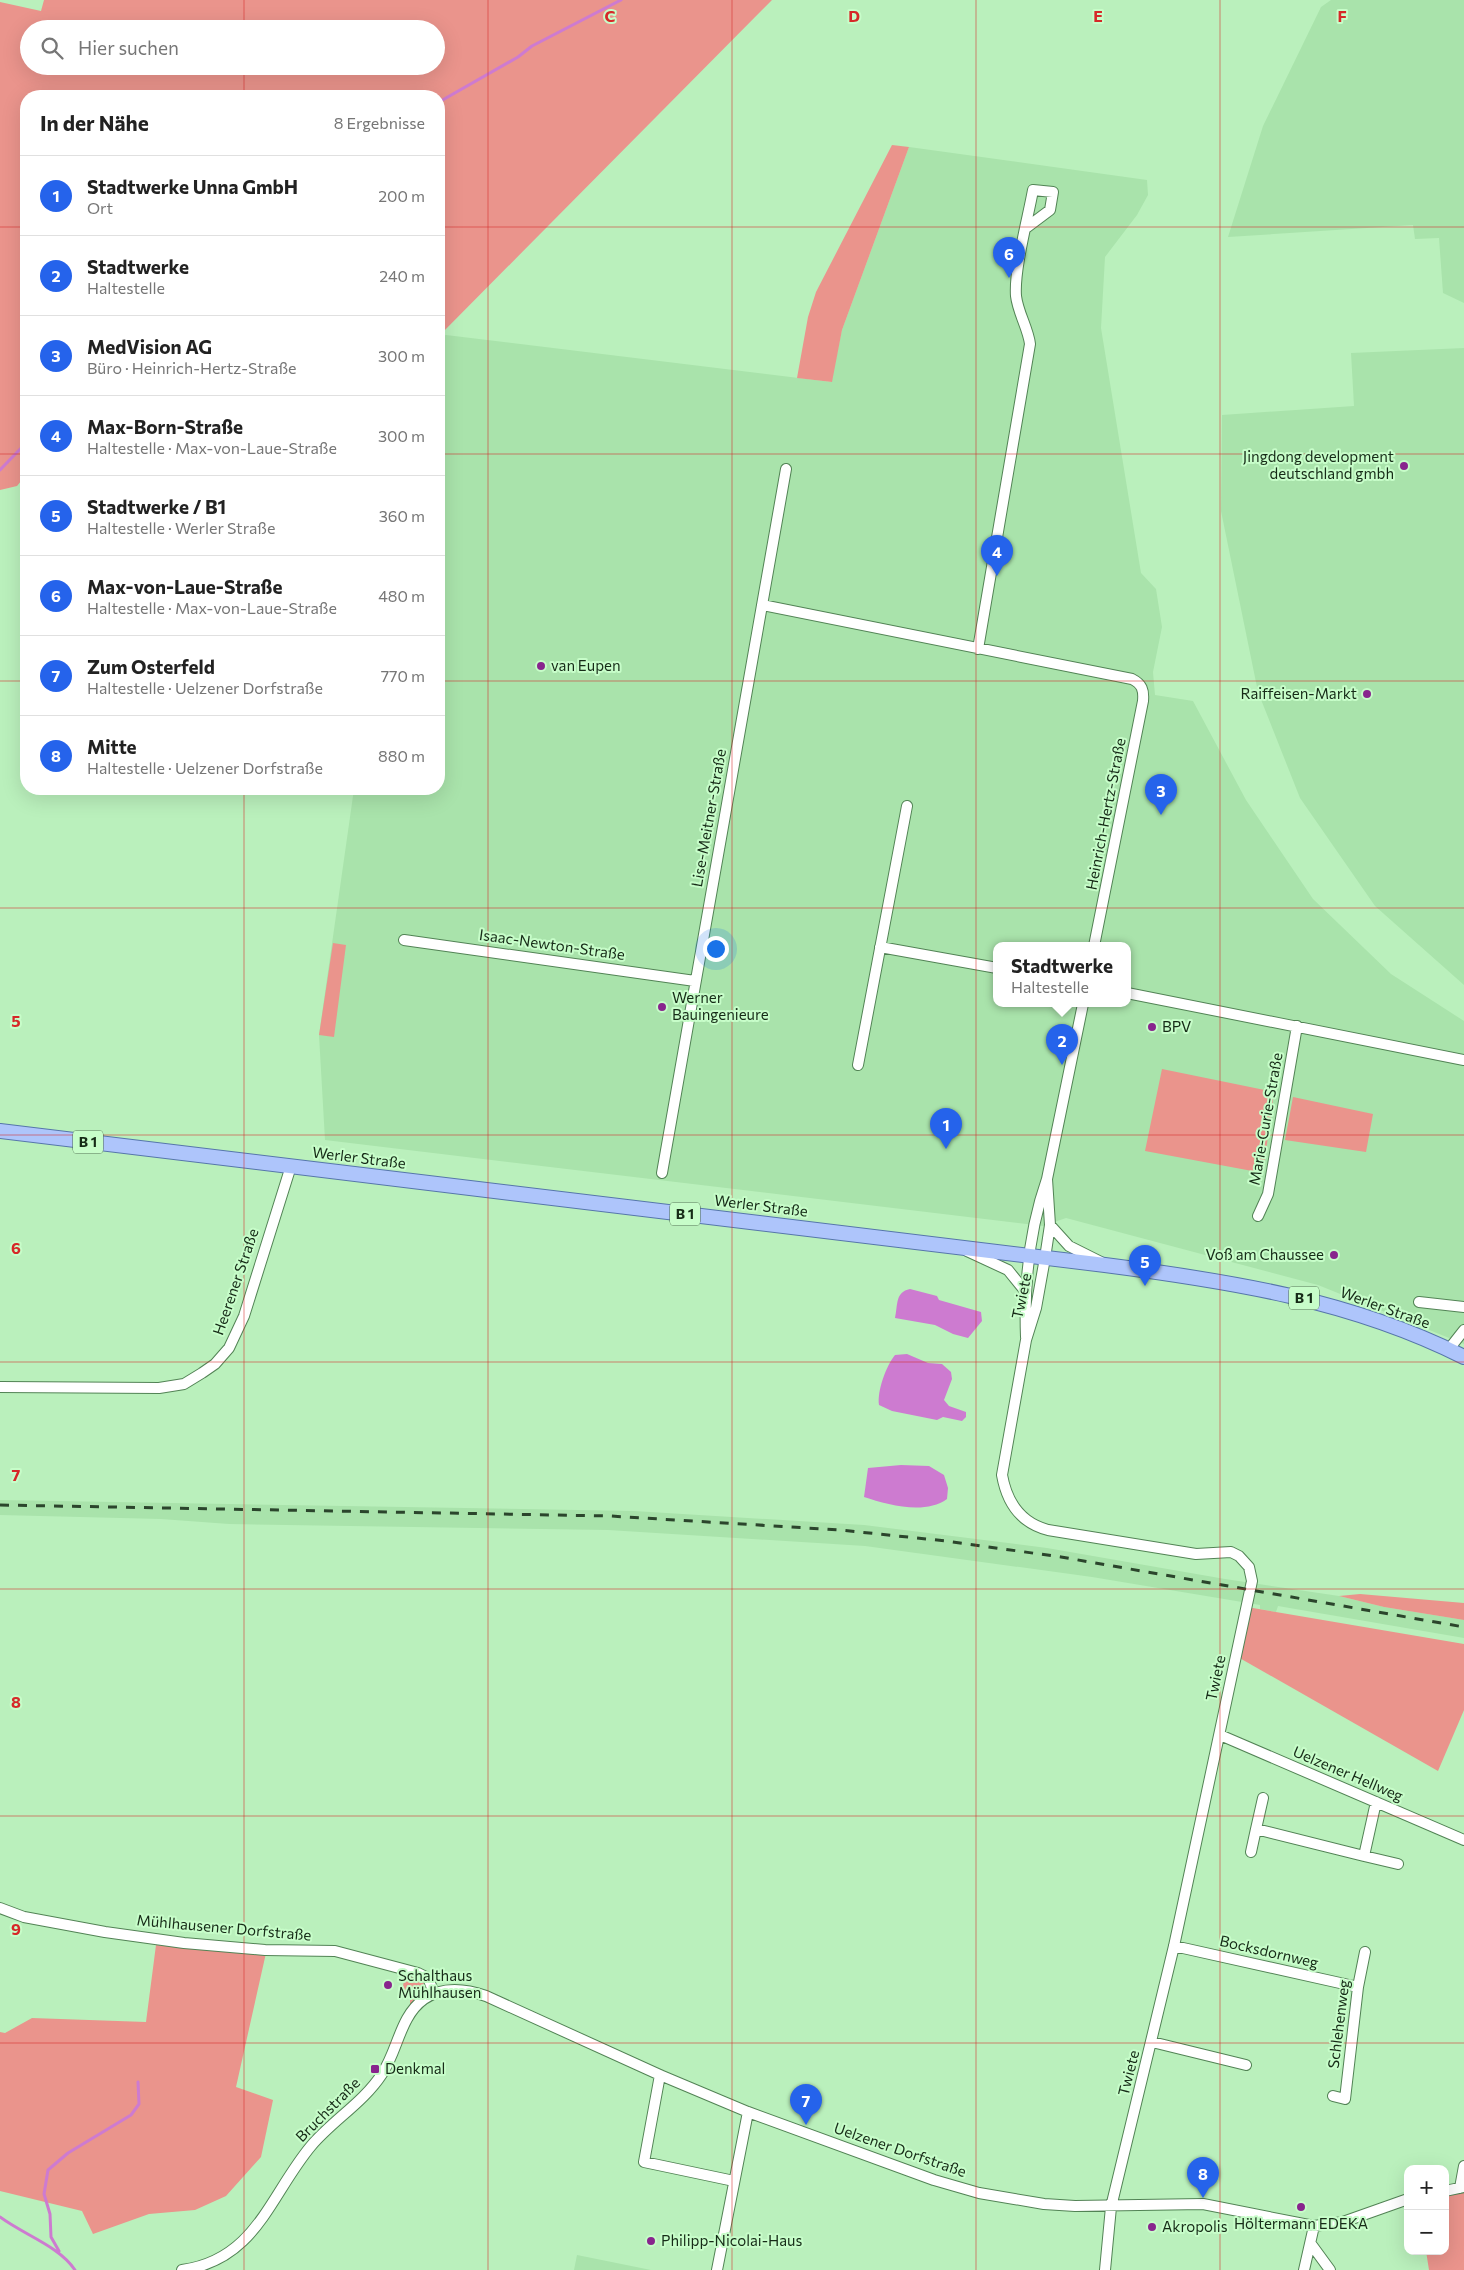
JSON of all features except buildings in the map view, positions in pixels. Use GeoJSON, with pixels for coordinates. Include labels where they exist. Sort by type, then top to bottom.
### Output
{"type":"FeatureCollection","features":[{"type":"Feature","properties":{"kind":"main road","name":"Werler Straße"},"geometry":{"type":"LineString","coordinates":[[0,1131],[1105,1264],[1229,1282],[1301,1297],[1382,1323],[1449,1349],[1464,1357]]}},
{"type":"Feature","properties":{"kind":"street"},"geometry":{"type":"LineString","coordinates":[[762,606],[978,649],[1030,344],[1016,299],[1016,287],[1026,228]]}},
{"type":"Feature","properties":{"kind":"street","name":"Lise-Meitner-Straße"},"geometry":{"type":"LineString","coordinates":[[662,1173],[786,469]]}},
{"type":"Feature","properties":{"kind":"street","name":"Heinrich-Hertz-Straße"},"geometry":{"type":"LineString","coordinates":[[978,649],[1132,679],[1142,688],[1144,701],[1095,942]]}},
{"type":"Feature","properties":{"kind":"street"},"geometry":{"type":"LineString","coordinates":[[858,1065],[907,806]]}},
{"type":"Feature","properties":{"kind":"street","name":"Isaac-Newton-Straße"},"geometry":{"type":"LineString","coordinates":[[404,940],[695,981]]}},
{"type":"Feature","properties":{"kind":"street"},"geometry":{"type":"LineString","coordinates":[[880,947],[993,967]]}},
{"type":"Feature","properties":{"kind":"street"},"geometry":{"type":"LineString","coordinates":[[1131,994],[1464,1060]]}},
{"type":"Feature","properties":{"kind":"street"},"geometry":{"type":"LineString","coordinates":[[1028,1256],[1040,1200],[1047,1179],[1082,1007]]}},
{"type":"Feature","properties":{"kind":"street","name":"Marie-Curie-Straße"},"geometry":{"type":"LineString","coordinates":[[1258,1216],[1268,1194],[1297,1026]]}},
{"type":"Feature","properties":{"kind":"street","name":"Heerener Straße"},"geometry":{"type":"LineString","coordinates":[[0,1387],[159,1388],[184,1384],[215,1364],[229,1348],[244,1316],[291,1166]]}},
{"type":"Feature","properties":{"kind":"street"},"geometry":{"type":"LineString","coordinates":[[1045,1258],[1050,1225],[1047,1179]]}},
{"type":"Feature","properties":{"kind":"street"},"geometry":{"type":"LineString","coordinates":[[1050,1225],[1068,1246],[1105,1264]]}},
{"type":"Feature","properties":{"kind":"street"},"geometry":{"type":"LineString","coordinates":[[961,1248],[1008,1270],[1025,1291]]}},
{"type":"Feature","properties":{"kind":"street","name":"Twiete"},"geometry":{"type":"LineString","coordinates":[[1028,1256],[1025,1291],[1026,1340],[1002,1475],[1004,1487],[1016,1511],[1036,1527],[1048,1530],[1196,1554],[1231,1552],[1239,1556],[1249,1567],[1252,1582],[1174,1946],[1111,2207],[1105,2270]]}},
{"type":"Feature","properties":{"kind":"street","name":"Twiete"},"geometry":{"type":"LineString","coordinates":[[1026,1340],[1032,1326],[1045,1258]]}},
{"type":"Feature","properties":{"kind":"street","name":"Werler Straße"},"geometry":{"type":"LineString","coordinates":[[1419,1302],[1464,1307]]}},
{"type":"Feature","properties":{"kind":"street"},"geometry":{"type":"LineString","coordinates":[[1449,1349],[1464,1330]]}},
{"type":"Feature","properties":{"kind":"street","name":"Uelzener Hellweg"},"geometry":{"type":"LineString","coordinates":[[1220,1735],[1464,1840]]}},
{"type":"Feature","properties":{"kind":"street"},"geometry":{"type":"LineString","coordinates":[[1251,1852],[1263,1798]]}},
{"type":"Feature","properties":{"kind":"street"},"geometry":{"type":"LineString","coordinates":[[1364,1856],[1376,1802]]}},
{"type":"Feature","properties":{"kind":"street"},"geometry":{"type":"LineString","coordinates":[[1256,1829],[1398,1864]]}},
{"type":"Feature","properties":{"kind":"street","name":"Mühlhausener Dorfstraße"},"geometry":{"type":"LineString","coordinates":[[0,1908],[24,1917],[96,1931],[184,1943],[265,1950],[335,1951],[418,1973],[428,1978],[434,1993]]}},
{"type":"Feature","properties":{"kind":"street","name":"Bocksdornweg"},"geometry":{"type":"LineString","coordinates":[[1174,1946],[1358,1987]]}},
{"type":"Feature","properties":{"kind":"street","name":"Schlehenweg"},"geometry":{"type":"LineString","coordinates":[[1333,2096],[1350,2100],[1358,1987],[1365,1952]]}},
{"type":"Feature","properties":{"kind":"street","name":"Uelzener Dorfstraße"},"geometry":{"type":"LineString","coordinates":[[434,1993],[449,1990],[473,1991],[660,2075],[748,2112],[934,2180],[979,2192],[1044,2204],[1111,2207],[1203,2204],[1314,2226],[1342,2222],[1404,2200]]}},
{"type":"Feature","properties":{"kind":"street","name":"Bruchstraße"},"geometry":{"type":"LineString","coordinates":[[182,2270],[206,2266],[220,2259],[248,2237],[312,2144],[368,2093],[386,2068],[411,2012],[418,2004],[434,1993]]}},
{"type":"Feature","properties":{"kind":"street"},"geometry":{"type":"LineString","coordinates":[[1152,2042],[1246,2065]]}},
{"type":"Feature","properties":{"kind":"street"},"geometry":{"type":"LineString","coordinates":[[660,2075],[644,2162],[734,2181]]}},
{"type":"Feature","properties":{"kind":"street"},"geometry":{"type":"LineString","coordinates":[[717,2270],[748,2112]]}},
{"type":"Feature","properties":{"kind":"street"},"geometry":{"type":"LineString","coordinates":[[1449,2190],[1462,2188],[1464,2166]]}},
{"type":"Feature","properties":{"kind":"street"},"geometry":{"type":"LineString","coordinates":[[1304,2270],[1314,2226]]}},
{"type":"Feature","properties":{"kind":"street"},"geometry":{"type":"LineString","coordinates":[[1311,2244],[1330,2270]]}},
{"type":"Feature","properties":{"kind":"shaded area"},"geometry":{"type":"Polygon","coordinates":[[[44,0],[772,0],[445,330],[445,90],[20,90],[20,482],[17,486],[0,490],[0,2],[41,11],[44,0]]]}},
{"type":"Feature","properties":{"kind":"shaded area"},"geometry":{"type":"Polygon","coordinates":[[[1331,0],[1464,0],[1464,303],[1443,293],[1439,238],[1415,239],[1413,225],[1228,237],[1263,126],[1321,7],[1331,0]]]}},
{"type":"Feature","properties":{"kind":"shaded area"},"geometry":{"type":"Polygon","coordinates":[[[892,145],[909,147],[842,330],[832,382],[797,378],[808,317],[816,292],[892,145]]]}},
{"type":"Feature","properties":{"kind":"shaded area"},"geometry":{"type":"Polygon","coordinates":[[[909,147],[1147,180],[1148,195],[1137,215],[1105,257],[1101,328],[1141,573],[1156,589],[1162,627],[1153,672],[1155,695],[1193,701],[1246,800],[1313,899],[1391,974],[1464,1021],[1464,1344],[1318,1285],[1066,1218],[1043,1226],[325,1140],[319,1035],[353,795],[445,795],[445,335],[831,382],[842,330],[909,147]]]}},
{"type":"Feature","properties":{"kind":"shaded area"},"geometry":{"type":"Polygon","coordinates":[[[1464,348],[1464,985],[1375,906],[1300,798],[1258,692],[1221,511],[1222,415],[1354,406],[1351,353],[1464,348]]]}},
{"type":"Feature","properties":{"kind":"shaded area"},"geometry":{"type":"Polygon","coordinates":[[[333,943],[346,945],[334,1037],[319,1035],[333,943]]]}},
{"type":"Feature","properties":{"kind":"shaded area"},"geometry":{"type":"Polygon","coordinates":[[[1162,1069],[1274,1092],[1263,1173],[1145,1151],[1162,1069]]]}},
{"type":"Feature","properties":{"kind":"shaded area"},"geometry":{"type":"Polygon","coordinates":[[[1293,1097],[1373,1114],[1366,1152],[1285,1140],[1293,1097]]]}},
{"type":"Feature","properties":{"kind":"shaded area"},"geometry":{"type":"Polygon","coordinates":[[[910,1289],[937,1296],[939,1300],[981,1312],[982,1321],[968,1338],[953,1334],[935,1325],[895,1318],[899,1296],[910,1289]]]}},
{"type":"Feature","properties":{"kind":"shaded area"},"geometry":{"type":"Polygon","coordinates":[[[907,1354],[928,1363],[942,1364],[951,1372],[952,1379],[944,1400],[949,1406],[966,1412],[966,1417],[962,1421],[943,1417],[937,1420],[892,1411],[879,1405],[881,1386],[888,1365],[895,1355],[907,1354]]]}},
{"type":"Feature","properties":{"kind":"shaded area"},"geometry":{"type":"Polygon","coordinates":[[[901,1465],[929,1466],[944,1475],[948,1488],[947,1499],[928,1507],[917,1508],[884,1503],[864,1497],[868,1468],[901,1465]]]}},
{"type":"Feature","properties":{"kind":"shaded area"},"geometry":{"type":"Polygon","coordinates":[[[0,1500],[634,1511],[864,1525],[1047,1548],[1225,1579],[1339,1596],[1384,1607],[1464,1620],[1464,1638],[1278,1606],[1276,1612],[1260,1609],[1260,1605],[1092,1577],[865,1546],[608,1530],[229,1524],[161,1519],[0,1515],[0,1500]]]}},
{"type":"Feature","properties":{"kind":"shaded area"},"geometry":{"type":"Polygon","coordinates":[[[1360,1594],[1464,1603],[1464,1620],[1384,1607],[1339,1596],[1360,1594]]]}},
{"type":"Feature","properties":{"kind":"shaded area"},"geometry":{"type":"Polygon","coordinates":[[[1247,1607],[1464,1644],[1464,1710],[1438,1771],[1236,1656],[1247,1607]]]}},
{"type":"Feature","properties":{"kind":"shaded area"},"geometry":{"type":"Polygon","coordinates":[[[156,1945],[266,1953],[236,2087],[273,2100],[261,2157],[226,2196],[195,2210],[149,2214],[93,2234],[82,2211],[0,2191],[0,2032],[5,2033],[32,2018],[146,2022],[156,1945]]]}},
{"type":"Feature","properties":{"kind":"shaded area"},"geometry":{"type":"Polygon","coordinates":[[[405,1974],[421,1980],[424,1984],[423,1992],[410,2006],[410,1995],[402,1992],[405,1974]]]}},
{"type":"Feature","properties":{"kind":"shaded area"},"geometry":{"type":"Polygon","coordinates":[[[1464,2187],[1464,2270],[1429,2270],[1427,2255],[1449,2255],[1449,2190],[1464,2187]]]}},
{"type":"Feature","properties":{"kind":"shaded area"},"geometry":{"type":"Polygon","coordinates":[[[577,2255],[651,2270],[574,2270],[577,2255]]]}},
{"type":"Feature","properties":{"kind":"waterway"},"geometry":{"type":"LineString","coordinates":[[445,99],[518,57],[532,46],[621,0]]}},
{"type":"Feature","properties":{"kind":"waterway"},"geometry":{"type":"LineString","coordinates":[[0,470],[20,449]]}},
{"type":"Feature","properties":{"kind":"waterway"},"geometry":{"type":"LineString","coordinates":[[59,2251],[51,2237],[50,2214],[44,2194],[48,2170],[68,2153],[131,2115],[139,2104],[138,2082]]}},
{"type":"Feature","properties":{"kind":"waterway"},"geometry":{"type":"LineString","coordinates":[[0,2217],[51,2247],[75,2270]]}},
{"type":"Feature","properties":{"kind":"railway"},"geometry":{"type":"LineString","coordinates":[[0,1505],[610,1516],[840,1530],[946,1541],[1061,1557],[1464,1627]]}},
{"type":"Feature","properties":{"kind":"place","name":"Max-von-Laue-Straße"},"geometry":{"type":"Point","coordinates":[1009,278]}},
{"type":"Feature","properties":{"kind":"place","name":"Jingdong development deutschland gmbh"},"geometry":{"type":"Point","coordinates":[1404,466]}},
{"type":"Feature","properties":{"kind":"place","name":"Max-Born-Straße"},"geometry":{"type":"Point","coordinates":[997,576]}},
{"type":"Feature","properties":{"kind":"place","name":"van Eupen"},"geometry":{"type":"Point","coordinates":[541,666]}},
{"type":"Feature","properties":{"kind":"place","name":"Raiffeisen-Markt"},"geometry":{"type":"Point","coordinates":[1367,694]}},
{"type":"Feature","properties":{"kind":"place","name":"MedVision AG"},"geometry":{"type":"Point","coordinates":[1161,815]}},
{"type":"Feature","properties":{"kind":"place","name":"Werner Bauingenieure"},"geometry":{"type":"Point","coordinates":[662,1007]}},
{"type":"Feature","properties":{"kind":"place","name":"BPV"},"geometry":{"type":"Point","coordinates":[1152,1027]}},
{"type":"Feature","properties":{"kind":"place","name":"Stadtwerke"},"geometry":{"type":"Point","coordinates":[1062,1065]}},
{"type":"Feature","properties":{"kind":"place","name":"Stadtwerke Unna GmbH"},"geometry":{"type":"Point","coordinates":[946,1149]}},
{"type":"Feature","properties":{"kind":"place","name":"Voß am Chaussee"},"geometry":{"type":"Point","coordinates":[1334,1255]}},
{"type":"Feature","properties":{"kind":"place","name":"Stadtwerke / B1"},"geometry":{"type":"Point","coordinates":[1145,1286]}},
{"type":"Feature","properties":{"kind":"place","name":"Schalthaus Mühlhausen"},"geometry":{"type":"Point","coordinates":[388,1985]}},
{"type":"Feature","properties":{"kind":"place","name":"Denkmal"},"geometry":{"type":"Point","coordinates":[375,2069]}},
{"type":"Feature","properties":{"kind":"place","name":"Zum Osterfeld"},"geometry":{"type":"Point","coordinates":[806,2125]}},
{"type":"Feature","properties":{"kind":"place","name":"Mitte"},"geometry":{"type":"Point","coordinates":[1203,2198]}},
{"type":"Feature","properties":{"kind":"place","name":"Höltermann EDEKA"},"geometry":{"type":"Point","coordinates":[1301,2207]}},
{"type":"Feature","properties":{"kind":"place","name":"Akropolis"},"geometry":{"type":"Point","coordinates":[1152,2227]}},
{"type":"Feature","properties":{"kind":"place","name":"Philipp-Nicolai-Haus"},"geometry":{"type":"Point","coordinates":[651,2241]}}]}
